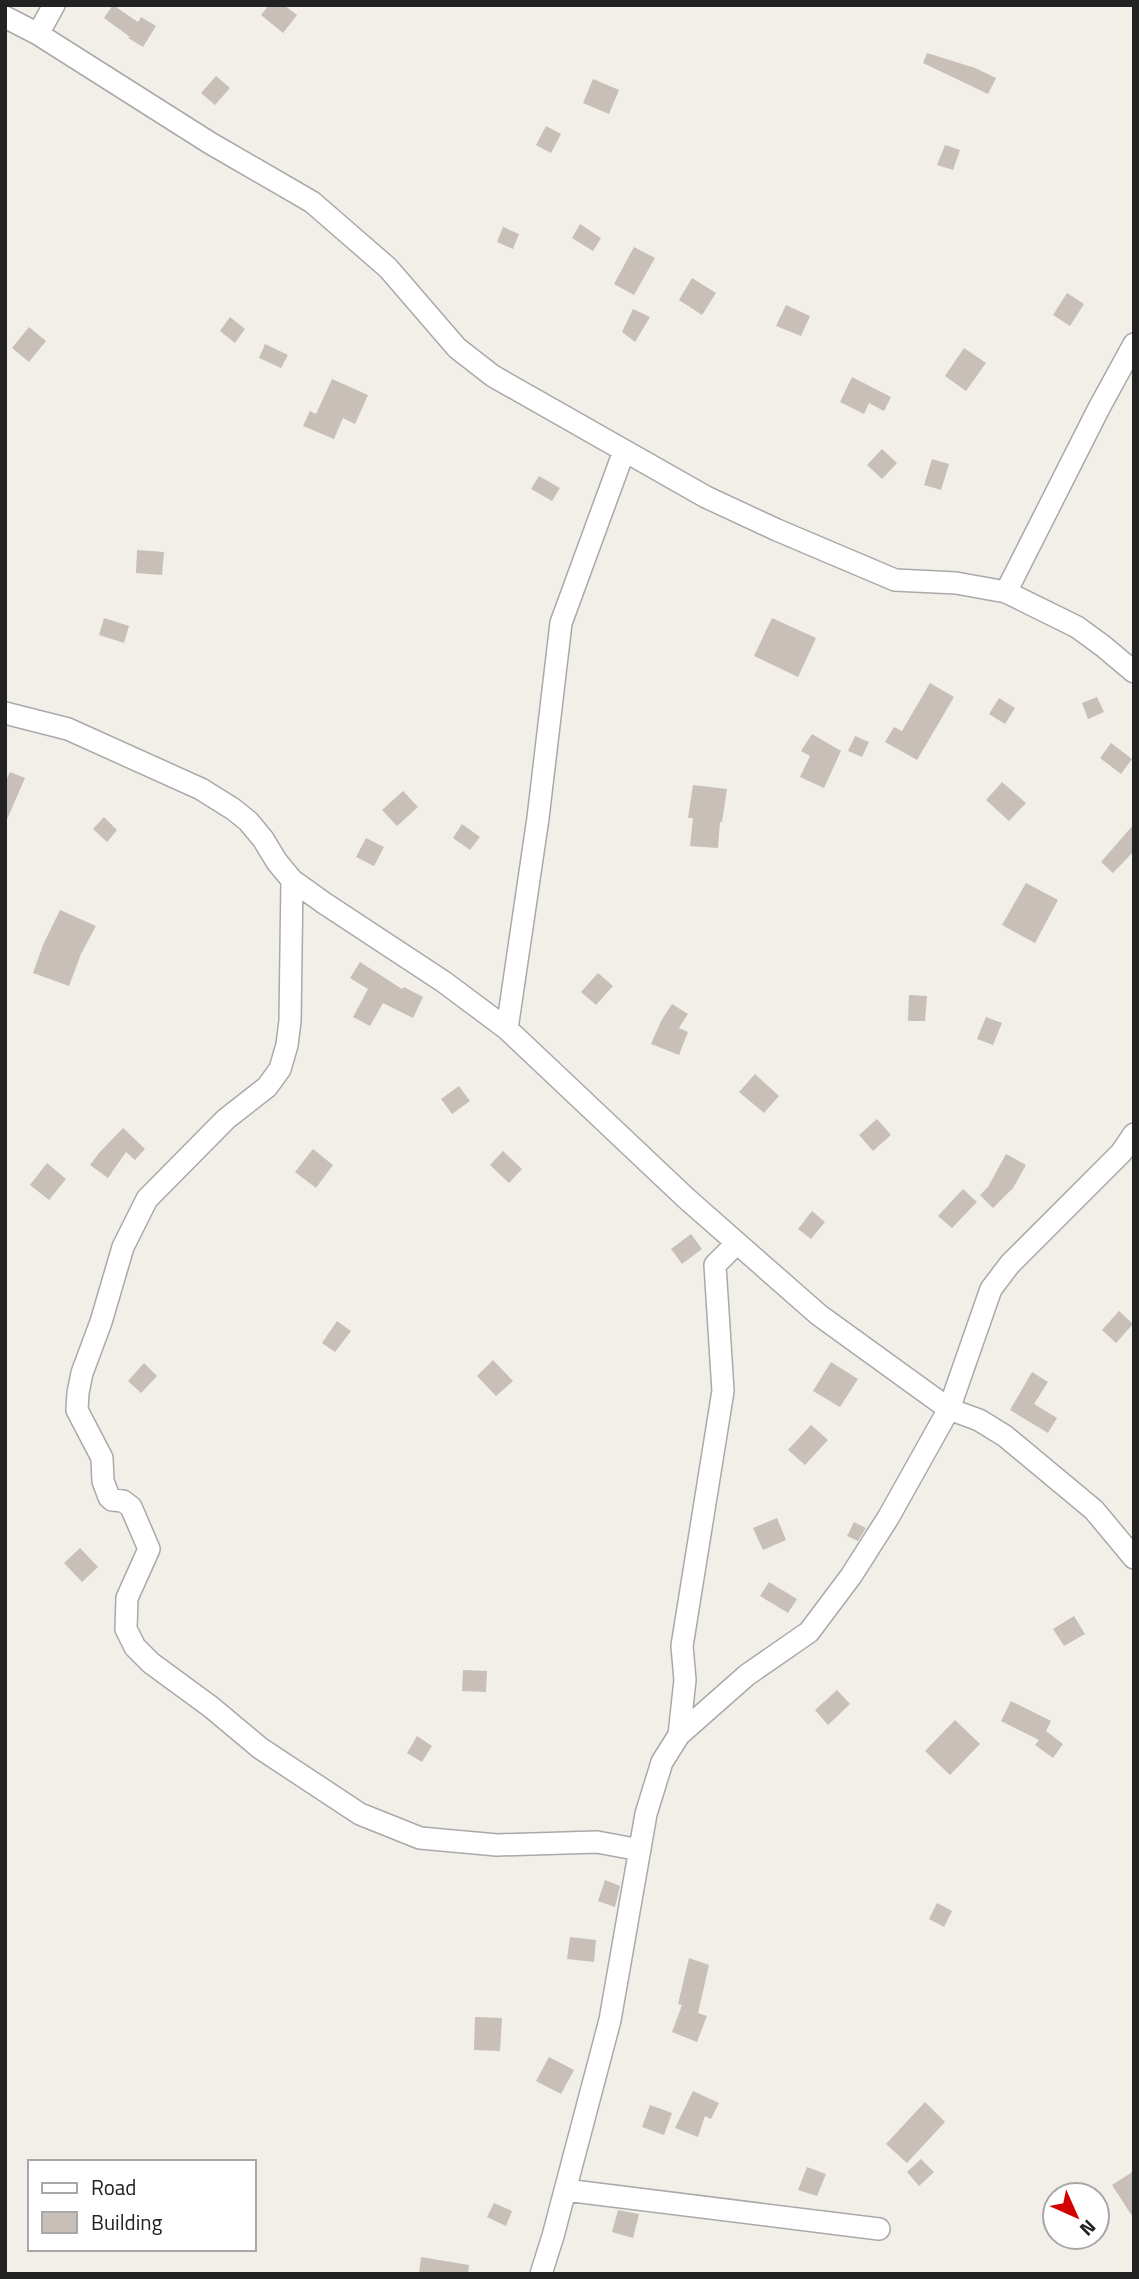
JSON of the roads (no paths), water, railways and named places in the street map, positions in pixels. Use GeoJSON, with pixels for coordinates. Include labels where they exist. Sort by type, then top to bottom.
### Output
{"type":"FeatureCollection","features":[{"type":"Feature","properties":{"kind":"street"},"geometry":{"type":"LineString","coordinates":[[38,34],[54,5]]}},
{"type":"Feature","properties":{"kind":"street"},"geometry":{"type":"LineString","coordinates":[[5,17],[38,34],[211,143],[312,202],[388,268],[457,348],[492,376],[706,497],[813,547],[895,580],[956,583],[1006,592],[1077,627],[1134,672]]}},
{"type":"Feature","properties":{"kind":"street"},"geometry":{"type":"LineString","coordinates":[[1006,592],[1087,430],[1134,344]]}},
{"type":"Feature","properties":{"kind":"street"},"geometry":{"type":"LineString","coordinates":[[507,1029],[538,818],[561,623],[624,451]]}},
{"type":"Feature","properties":{"kind":"street"},"geometry":{"type":"LineString","coordinates":[[5,713],[68,729],[201,789],[248,821],[292,880],[444,982],[507,1029],[736,1244],[819,1315],[949,1409],[979,1420],[1005,1436],[1094,1510],[1134,1558]]}},
{"type":"Feature","properties":{"kind":"street"},"geometry":{"type":"LineString","coordinates":[[292,880],[290,1021],[280,1069],[267,1087],[226,1119],[147,1199],[123,1247],[101,1322],[82,1373],[77,1410],[102,1458],[106,1490],[112,1500],[123,1501],[131,1507],[149,1549],[127,1598],[127,1629],[135,1647],[150,1663],[211,1707],[260,1748],[360,1814],[380,1823],[421,1838],[497,1845],[597,1842],[640,1850]]}},
{"type":"Feature","properties":{"kind":"street"},"geometry":{"type":"LineString","coordinates":[[541,2274],[610,2020],[640,1850],[662,1762],[679,1735],[747,1675],[809,1632],[851,1576],[888,1518],[949,1409],[991,1289],[1010,1264],[1121,1153],[1134,1134]]}},
{"type":"Feature","properties":{"kind":"street"},"geometry":{"type":"LineString","coordinates":[[679,1735],[685,1680],[682,1646],[723,1391],[715,1265],[736,1244]]}},
{"type":"Feature","properties":{"kind":"street"},"geometry":{"type":"LineString","coordinates":[[565,2190],[880,2230]]}}]}
